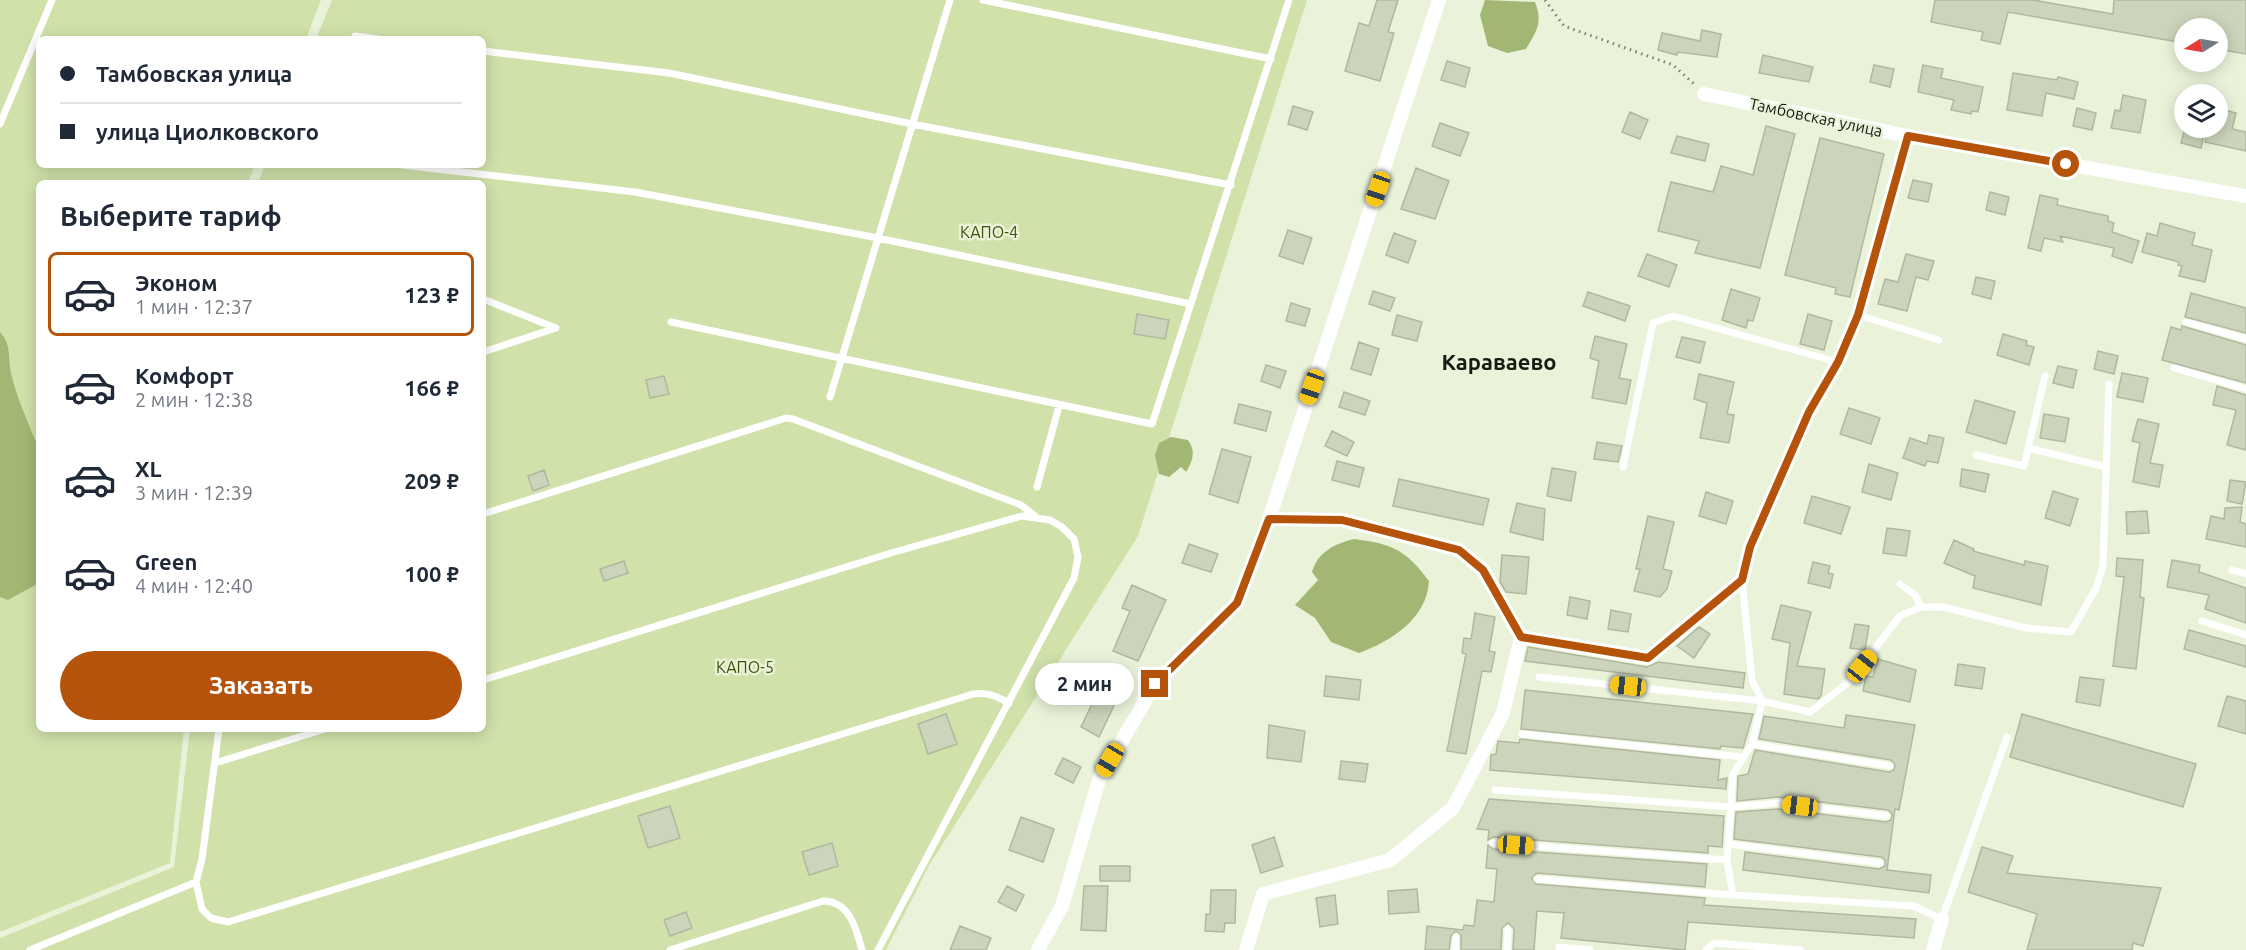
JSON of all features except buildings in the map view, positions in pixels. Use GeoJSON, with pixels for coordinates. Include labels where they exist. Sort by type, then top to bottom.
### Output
{"type":"FeatureCollection","features":[{"type":"Feature","properties":{"kind":"street"},"geometry":{"type":"LineString","coordinates":[[1038,950],[1062,906],[1099,780],[1155,684],[1237,603],[1269,519],[1439,0]]}},
{"type":"Feature","properties":{"kind":"street","name":"Тамбовская улица"},"geometry":{"type":"LineString","coordinates":[[1704,94],[1908,136],[2246,196]]}},
{"type":"Feature","properties":{"kind":"street"},"geometry":{"type":"LineString","coordinates":[[1521,637],[1648,658],[1742,580],[1750,547],[1809,412],[1838,362],[1858,315],[1908,136]]}},
{"type":"Feature","properties":{"kind":"street"},"geometry":{"type":"LineString","coordinates":[[1246,950],[1263,894],[1390,860],[1453,808],[1503,713],[1521,637],[1483,570],[1459,550],[1342,520],[1269,519]]}},
{"type":"Feature","properties":{"kind":"street"},"geometry":{"type":"LineString","coordinates":[[1933,950],[1942,919]]}},
{"type":"Feature","properties":{"kind":"lane"},"geometry":{"type":"LineString","coordinates":[[37,36],[52,0]]}},
{"type":"Feature","properties":{"kind":"lane"},"geometry":{"type":"LineString","coordinates":[[830,397],[950,0]]}},
{"type":"Feature","properties":{"kind":"lane"},"geometry":{"type":"LineString","coordinates":[[983,0],[1271,59]]}},
{"type":"Feature","properties":{"kind":"lane"},"geometry":{"type":"LineString","coordinates":[[671,322],[1152,424],[1289,0]]}},
{"type":"Feature","properties":{"kind":"lane"},"geometry":{"type":"LineString","coordinates":[[0,124],[36,38]]}},
{"type":"Feature","properties":{"kind":"lane"},"geometry":{"type":"LineString","coordinates":[[486,51],[669,73],[912,124],[1231,185]]}},
{"type":"Feature","properties":{"kind":"lane"},"geometry":{"type":"LineString","coordinates":[[428,168],[635,192],[878,238],[1191,304]]}},
{"type":"Feature","properties":{"kind":"lane"},"geometry":{"type":"LineString","coordinates":[[486,300],[556,328],[486,351]]}},
{"type":"Feature","properties":{"kind":"lane"},"geometry":{"type":"LineString","coordinates":[[1858,315],[1939,340]]}},
{"type":"Feature","properties":{"kind":"lane"},"geometry":{"type":"LineString","coordinates":[[1623,467],[1653,323],[1673,316],[1838,362]]}},
{"type":"Feature","properties":{"kind":"lane"},"geometry":{"type":"LineString","coordinates":[[2186,322],[2246,339]]}},
{"type":"Feature","properties":{"kind":"lane"},"geometry":{"type":"LineString","coordinates":[[2174,368],[2246,389]]}},
{"type":"Feature","properties":{"kind":"lane"},"geometry":{"type":"LineString","coordinates":[[1976,455],[2024,466],[2045,376]]}},
{"type":"Feature","properties":{"kind":"lane"},"geometry":{"type":"LineString","coordinates":[[1539,677],[1762,701],[1810,712],[1849,682],[1900,616],[1921,607],[1943,607],[2026,628],[2071,632],[2096,588],[2103,566],[2109,384]]}},
{"type":"Feature","properties":{"kind":"lane"},"geometry":{"type":"LineString","coordinates":[[1037,487],[1059,406]]}},
{"type":"Feature","properties":{"kind":"lane"},"geometry":{"type":"LineString","coordinates":[[486,513],[786,418],[1022,505],[1035,516],[1062,527],[1074,539],[1078,557],[1074,578],[878,950]]}},
{"type":"Feature","properties":{"kind":"lane"},"geometry":{"type":"LineString","coordinates":[[2028,448],[2106,467]]}},
{"type":"Feature","properties":{"kind":"lane"},"geometry":{"type":"LineString","coordinates":[[486,679],[902,549],[1022,516],[1035,516]]}},
{"type":"Feature","properties":{"kind":"lane"},"geometry":{"type":"LineString","coordinates":[[2232,570],[2246,574]]}},
{"type":"Feature","properties":{"kind":"lane"},"geometry":{"type":"LineString","coordinates":[[1733,895],[1727,860],[1732,774],[1752,744],[1762,701],[1752,680],[1742,580]]}},
{"type":"Feature","properties":{"kind":"lane"},"geometry":{"type":"LineString","coordinates":[[1900,584],[1915,595],[1921,607]]}},
{"type":"Feature","properties":{"kind":"lane"},"geometry":{"type":"LineString","coordinates":[[2202,621],[2246,635]]}},
{"type":"Feature","properties":{"kind":"lane"},"geometry":{"type":"LineString","coordinates":[[219,732],[202,860],[196,882],[202,909],[211,918],[228,922],[973,694],[984,693],[996,696],[1009,703]]}},
{"type":"Feature","properties":{"kind":"lane"},"geometry":{"type":"LineString","coordinates":[[215,763],[315,732]]}},
{"type":"Feature","properties":{"kind":"lane"},"geometry":{"type":"LineString","coordinates":[[1522,734],[1743,758]]}},
{"type":"Feature","properties":{"kind":"lane"},"geometry":{"type":"LineString","coordinates":[[1537,879],[1733,895],[1914,906],[1942,919],[2007,737]]}},
{"type":"Feature","properties":{"kind":"lane"},"geometry":{"type":"LineString","coordinates":[[1752,744],[1890,766]]}},
{"type":"Feature","properties":{"kind":"lane"},"geometry":{"type":"LineString","coordinates":[[1495,790],[1730,807],[1778,803],[1887,816]]}},
{"type":"Feature","properties":{"kind":"lane"},"geometry":{"type":"LineString","coordinates":[[1493,843],[1727,860]]}},
{"type":"Feature","properties":{"kind":"lane"},"geometry":{"type":"LineString","coordinates":[[1728,844],[1880,863]]}},
{"type":"Feature","properties":{"kind":"lane"},"geometry":{"type":"LineString","coordinates":[[30,950],[196,882]]}},
{"type":"Feature","properties":{"kind":"lane"},"geometry":{"type":"LineString","coordinates":[[670,950],[835,901],[846,909],[858,933],[862,950]]}},
{"type":"Feature","properties":{"kind":"lane"},"geometry":{"type":"LineString","coordinates":[[1507,950],[1508,929]]}},
{"type":"Feature","properties":{"kind":"lane"},"geometry":{"type":"LineString","coordinates":[[1455,950],[1456,937]]}},
{"type":"Feature","properties":{"kind":"lane"},"geometry":{"type":"LineString","coordinates":[[1706,950],[1714,943],[1800,950]]}},
{"type":"Feature","properties":{"kind":"lane"},"geometry":{"type":"LineString","coordinates":[[1558,950],[1559,947],[1590,950]]}},
{"type":"Feature","properties":{"kind":"path"},"geometry":{"type":"LineString","coordinates":[[1545,0],[1564,26],[1673,65],[1704,94]]}},
{"type":"Feature","properties":{"kind":"green space"},"geometry":{"type":"Polygon","coordinates":[[[0,0],[321,0],[307,36],[36,36],[36,168],[254,168],[249,180],[36,180],[36,732],[184,732],[170,863],[0,932],[0,0]]]}},
{"type":"Feature","properties":{"kind":"green space"},"geometry":{"type":"Polygon","coordinates":[[[332,0],[1307,0],[1138,536],[930,864],[886,950],[0,950],[0,938],[174,867],[190,732],[486,732],[486,180],[259,180],[264,168],[486,168],[486,36],[317,36],[332,0]]]}},
{"type":"Feature","properties":{"kind":"shaded area"},"geometry":{"type":"Polygon","coordinates":[[[1485,0],[1535,2],[1539,21],[1526,49],[1507,53],[1488,46],[1480,15],[1485,0]]]}},
{"type":"Feature","properties":{"kind":"shaded area"},"geometry":{"type":"Polygon","coordinates":[[[0,332],[7,343],[19,401],[36,440],[36,585],[8,600],[0,597],[0,332]]]}},
{"type":"Feature","properties":{"kind":"shaded area"},"geometry":{"type":"Polygon","coordinates":[[[1171,437],[1188,440],[1193,456],[1186,472],[1181,467],[1169,477],[1159,474],[1155,455],[1159,443],[1171,437]]]}},
{"type":"Feature","properties":{"kind":"shaded area"},"geometry":{"type":"Polygon","coordinates":[[[1354,539],[1379,543],[1398,550],[1421,570],[1429,581],[1422,607],[1405,627],[1383,642],[1359,653],[1331,642],[1315,618],[1295,605],[1318,580],[1312,572],[1318,559],[1334,546],[1354,539]]]}},
{"type":"Feature","properties":{"kind":"district","name":"Караваево"},"geometry":{"type":"Point","coordinates":[1499,362]}},
{"type":"Feature","properties":{"kind":"route"},"geometry":{"type":"LineString","coordinates":[[1155,684],[1237,603],[1269,519],[1342,520],[1459,550],[1483,570],[1521,637],[1648,658],[1742,580],[1750,547],[1809,412],[1838,362],[1858,315],[1908,136],[2066,164]]}},
{"type":"Feature","properties":{"kind":"park label","name":"КАПО-4"},"geometry":{"type":"Point","coordinates":[989,232]}},
{"type":"Feature","properties":{"kind":"park label","name":"КАПО-5"},"geometry":{"type":"Point","coordinates":[745,667]}}]}
